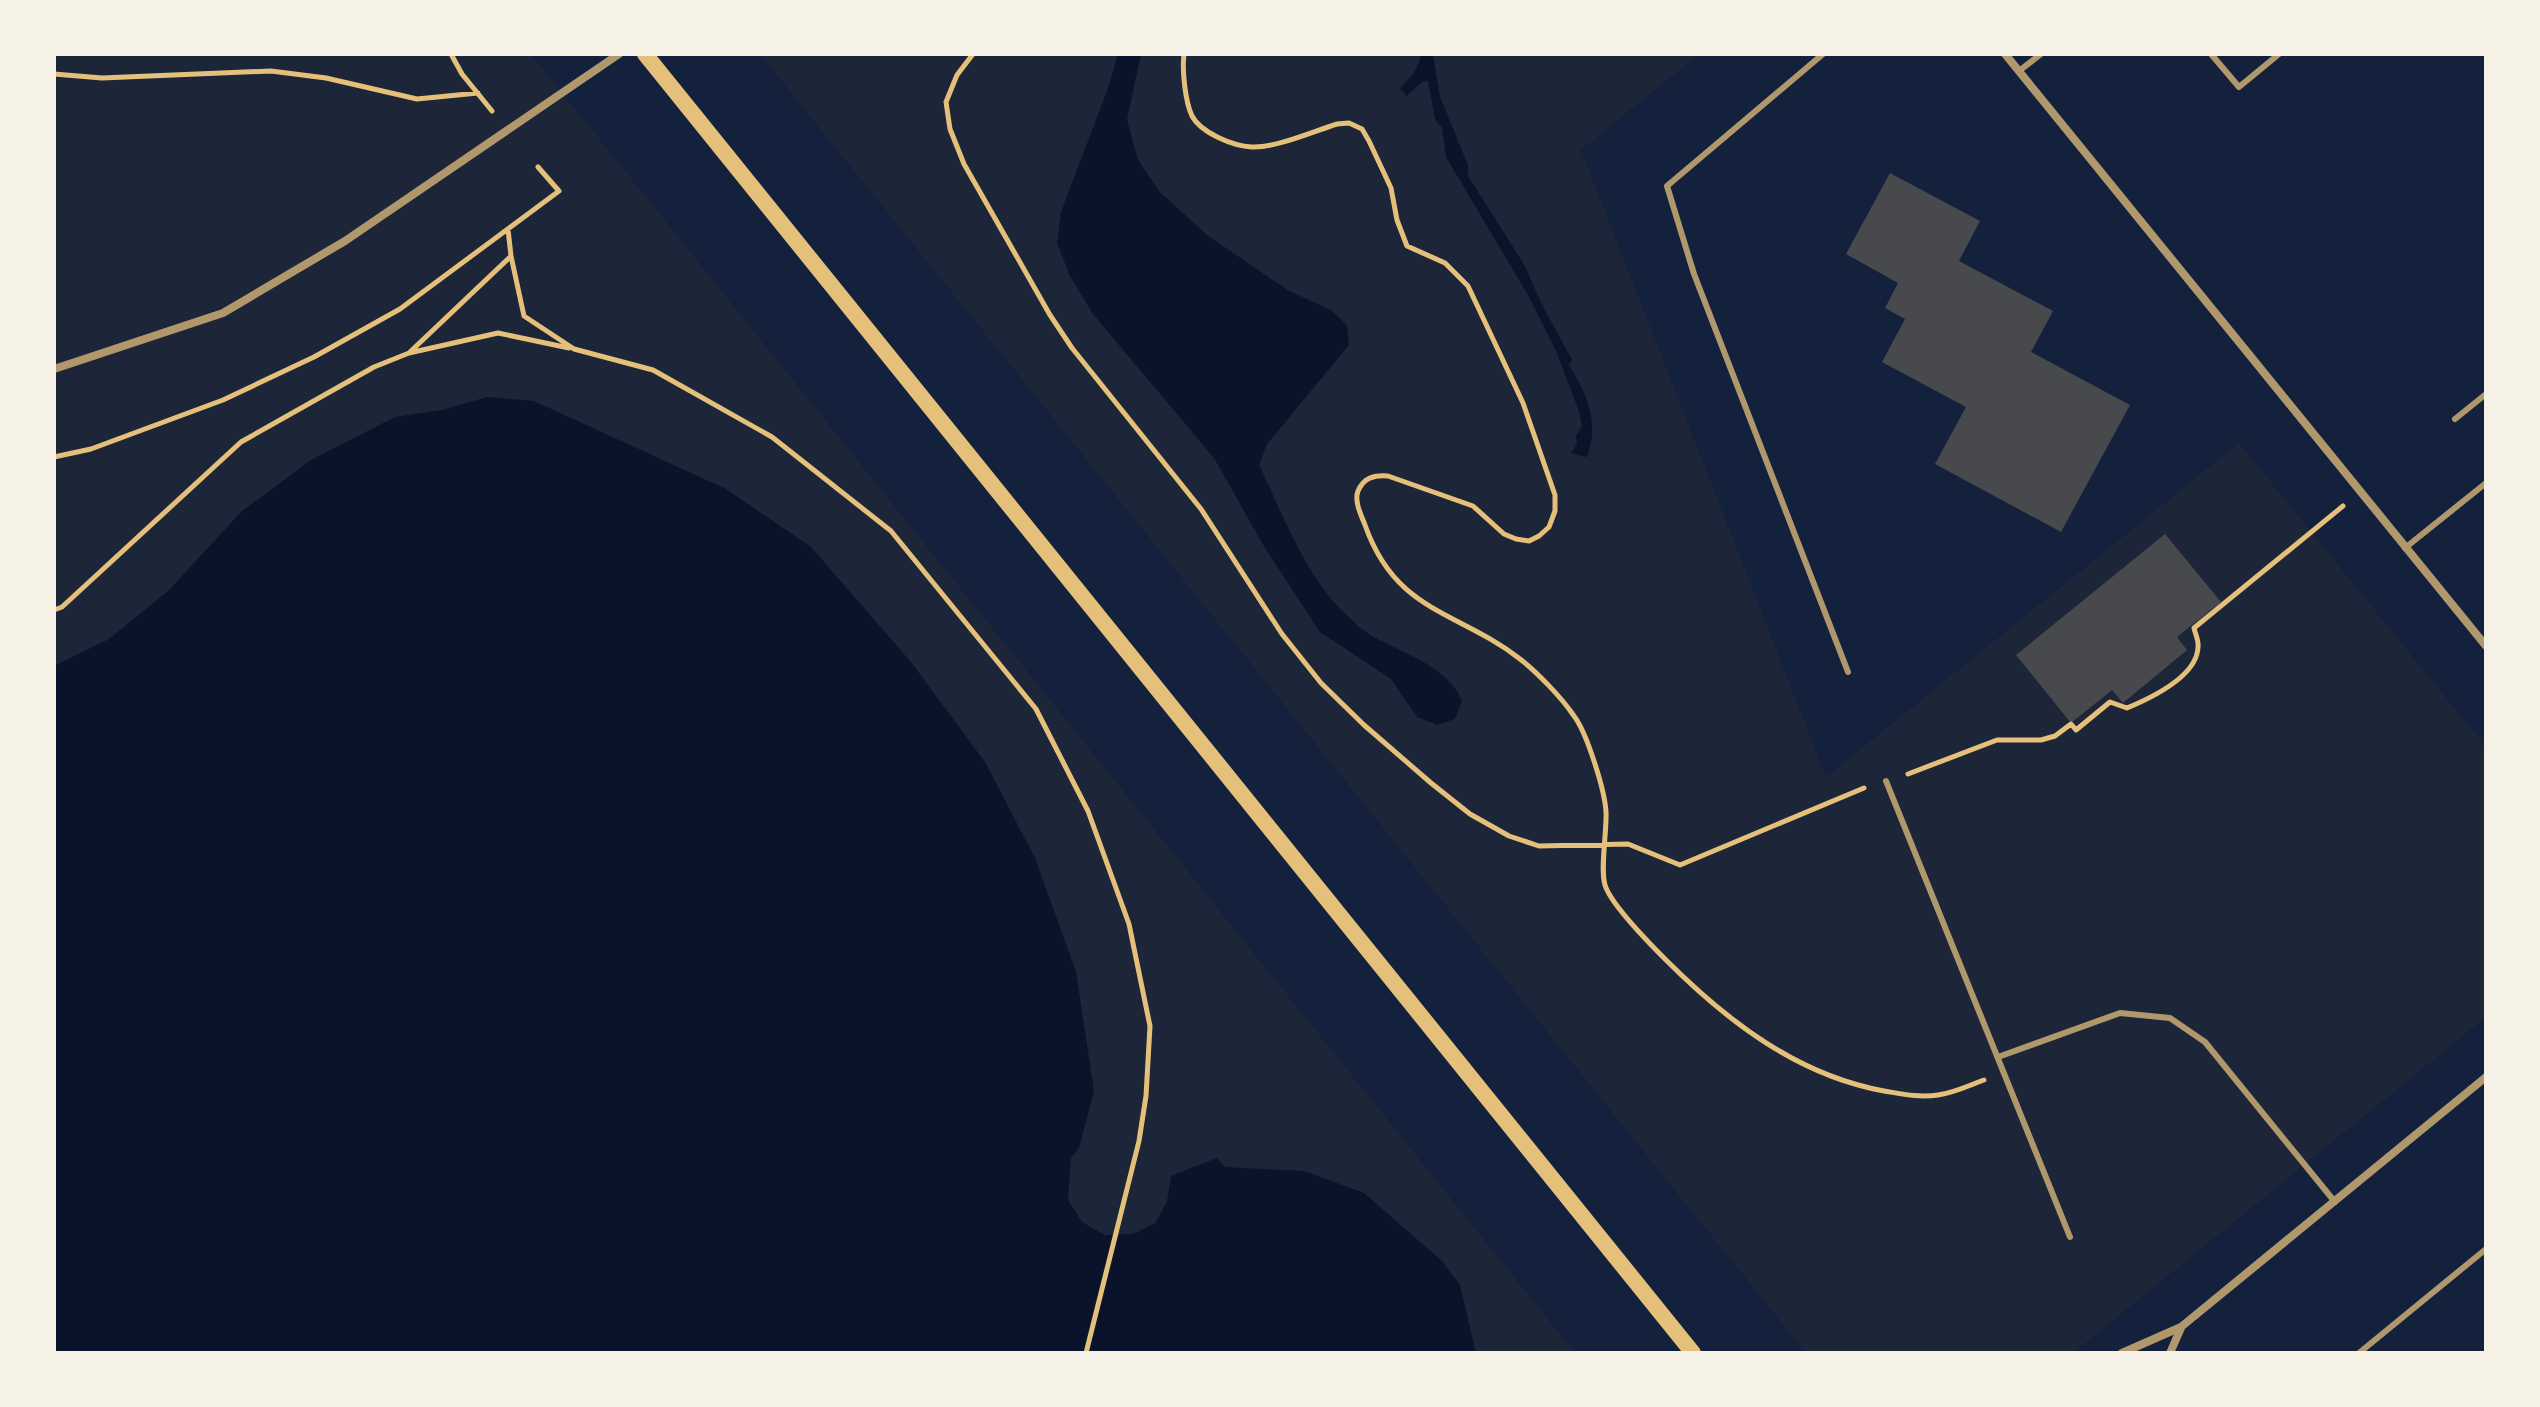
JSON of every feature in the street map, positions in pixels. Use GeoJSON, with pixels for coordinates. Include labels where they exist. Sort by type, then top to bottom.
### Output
{"type":"FeatureCollection","features":[{"type":"Feature","properties":{"kind":"main road"},"geometry":{"type":"LineString","coordinates":[[645,54],[1693,1353]]}},
{"type":"Feature","properties":{"kind":"street"},"geometry":{"type":"LineString","coordinates":[[54,369],[223,313],[345,241],[619,54]]}},
{"type":"Feature","properties":{"kind":"street"},"geometry":{"type":"LineString","coordinates":[[2005,54],[2486,646]]}},
{"type":"Feature","properties":{"kind":"street"},"geometry":{"type":"LineString","coordinates":[[2122,1353],[2181,1327],[2486,1077]]}},
{"type":"Feature","properties":{"kind":"street"},"geometry":{"type":"LineString","coordinates":[[2170,1353],[2181,1327]]}},
{"type":"Feature","properties":{"kind":"lane"},"geometry":{"type":"LineString","coordinates":[[1823,54],[1667,186],[1694,274],[1848,672]]}},
{"type":"Feature","properties":{"kind":"lane"},"geometry":{"type":"LineString","coordinates":[[2019,71],[2041,54]]}},
{"type":"Feature","properties":{"kind":"lane"},"geometry":{"type":"LineString","coordinates":[[2211,54],[2239,87],[2279,54]]}},
{"type":"Feature","properties":{"kind":"lane"},"geometry":{"type":"LineString","coordinates":[[2455,419],[2486,394]]}},
{"type":"Feature","properties":{"kind":"lane"},"geometry":{"type":"LineString","coordinates":[[2405,548],[2486,483]]}},
{"type":"Feature","properties":{"kind":"lane"},"geometry":{"type":"LineString","coordinates":[[1886,781],[2070,1237]]}},
{"type":"Feature","properties":{"kind":"lane"},"geometry":{"type":"LineString","coordinates":[[1998,1057],[2120,1013],[2170,1018],[2205,1042],[2335,1202]]}},
{"type":"Feature","properties":{"kind":"lane"},"geometry":{"type":"LineString","coordinates":[[2359,1353],[2486,1249]]}},
{"type":"Feature","properties":{"kind":"path"},"geometry":{"type":"LineString","coordinates":[[451,54],[462,74],[493,112]]}},
{"type":"Feature","properties":{"kind":"path"},"geometry":{"type":"LineString","coordinates":[[973,54],[957,75],[946,102],[950,129],[964,164],[1072,348],[1201,509],[1282,634],[1311,671],[1364,725],[1470,814],[1509,836],[1539,846],[1628,844],[1680,865],[1886,781],[1997,740],[2041,740],[2055,736],[2071,724],[2076,730],[2110,702],[2127,708],[2168,689],[2195,659],[2198,646],[2194,628],[2360,493]]}},
{"type":"Feature","properties":{"kind":"path"},"geometry":{"type":"LineString","coordinates":[[1184,54],[1182,69],[1192,115],[1200,126],[1227,141],[1253,147],[1337,124],[1349,123],[1362,129],[1391,188],[1397,220],[1407,246],[1445,263],[1468,286],[1523,403],[1555,495],[1555,511],[1549,527],[1529,541],[1516,539],[1504,534],[1473,506],[1388,476],[1375,475],[1363,482],[1357,494],[1360,511],[1372,547],[1384,568],[1409,593],[1522,661],[1574,715],[1587,738],[1606,809],[1605,885],[1622,912],[1694,988],[1748,1033],[1787,1057],[1857,1086],[1913,1096],[1940,1095],[2004,1074]]}},
{"type":"Feature","properties":{"kind":"path"},"geometry":{"type":"LineString","coordinates":[[54,74],[102,78],[271,71],[326,78],[417,99],[478,93]]}},
{"type":"Feature","properties":{"kind":"path"},"geometry":{"type":"LineString","coordinates":[[54,457],[91,449],[223,400],[314,357],[400,309],[559,191],[538,167]]}},
{"type":"Feature","properties":{"kind":"path"},"geometry":{"type":"LineString","coordinates":[[508,229],[524,316],[574,349]]}},
{"type":"Feature","properties":{"kind":"path"},"geometry":{"type":"LineString","coordinates":[[409,353],[511,256]]}},
{"type":"Feature","properties":{"kind":"path"},"geometry":{"type":"LineString","coordinates":[[54,610],[72,598],[241,442],[374,367],[409,353],[498,333],[574,349],[653,370],[772,437],[891,531],[1036,709],[1088,811],[1129,924],[1150,1026],[1146,1096],[1127,1194],[1086,1353]]}},
{"type":"Feature","properties":{"kind":"shaded area"},"geometry":{"type":"Polygon","coordinates":[[[54,54],[531,54],[1575,1353],[54,1353],[54,54]]]}},
{"type":"Feature","properties":{"kind":"shaded area"},"geometry":{"type":"Polygon","coordinates":[[[760,54],[1699,54],[1581,150],[1826,777],[2239,443],[2486,747],[2486,1017],[2073,1353],[1806,1353],[760,54]]]}},
{"type":"Feature","properties":{"kind":"shaded area"},"geometry":{"type":"Polygon","coordinates":[[[1118,54],[1141,54],[1127,120],[1138,160],[1160,192],[1207,235],[1289,291],[1331,310],[1347,325],[1349,345],[1267,444],[1259,465],[1294,540],[1328,594],[1365,632],[1446,678],[1462,701],[1455,719],[1437,725],[1417,717],[1391,679],[1320,632],[1265,548],[1214,458],[1093,314],[1070,276],[1057,243],[1061,212],[1118,54]]]}},
{"type":"Feature","properties":{"kind":"shaded area"},"geometry":{"type":"Polygon","coordinates":[[[1421,54],[1433,54],[1440,97],[1468,165],[1468,176],[1525,266],[1572,360],[1569,365],[1586,398],[1592,421],[1587,457],[1571,453],[1582,426],[1557,353],[1528,295],[1446,157],[1442,128],[1435,119],[1428,81],[1422,82],[1407,96],[1400,88],[1414,73],[1421,54]]]}},
{"type":"Feature","properties":{"kind":"shaded area"},"geometry":{"type":"Polygon","coordinates":[[[487,397],[534,401],[726,489],[811,547],[911,662],[985,762],[1035,858],[1076,972],[1094,1091],[1079,1148],[1071,1158],[1068,1200],[1082,1222],[1105,1235],[1133,1234],[1155,1223],[1167,1202],[1171,1176],[1217,1158],[1225,1167],[1304,1171],[1364,1193],[1442,1261],[1460,1285],[1476,1353],[54,1353],[54,666],[109,639],[168,591],[242,511],[311,460],[395,417],[442,410],[487,397]]]}},
{"type":"Feature","properties":{"kind":"building"},"geometry":{"type":"Polygon","coordinates":[[[1890,173],[1980,221],[1959,261],[2053,311],[2031,352],[2130,405],[2061,532],[1935,464],[1966,407],[1882,362],[1905,319],[1885,308],[1898,283],[1846,254],[1890,173]]]}},
{"type":"Feature","properties":{"kind":"building"},"geometry":{"type":"Polygon","coordinates":[[[2165,534],[2221,602],[2177,637],[2187,650],[2123,703],[2112,690],[2071,723],[2016,655],[2165,534]]]}}]}
